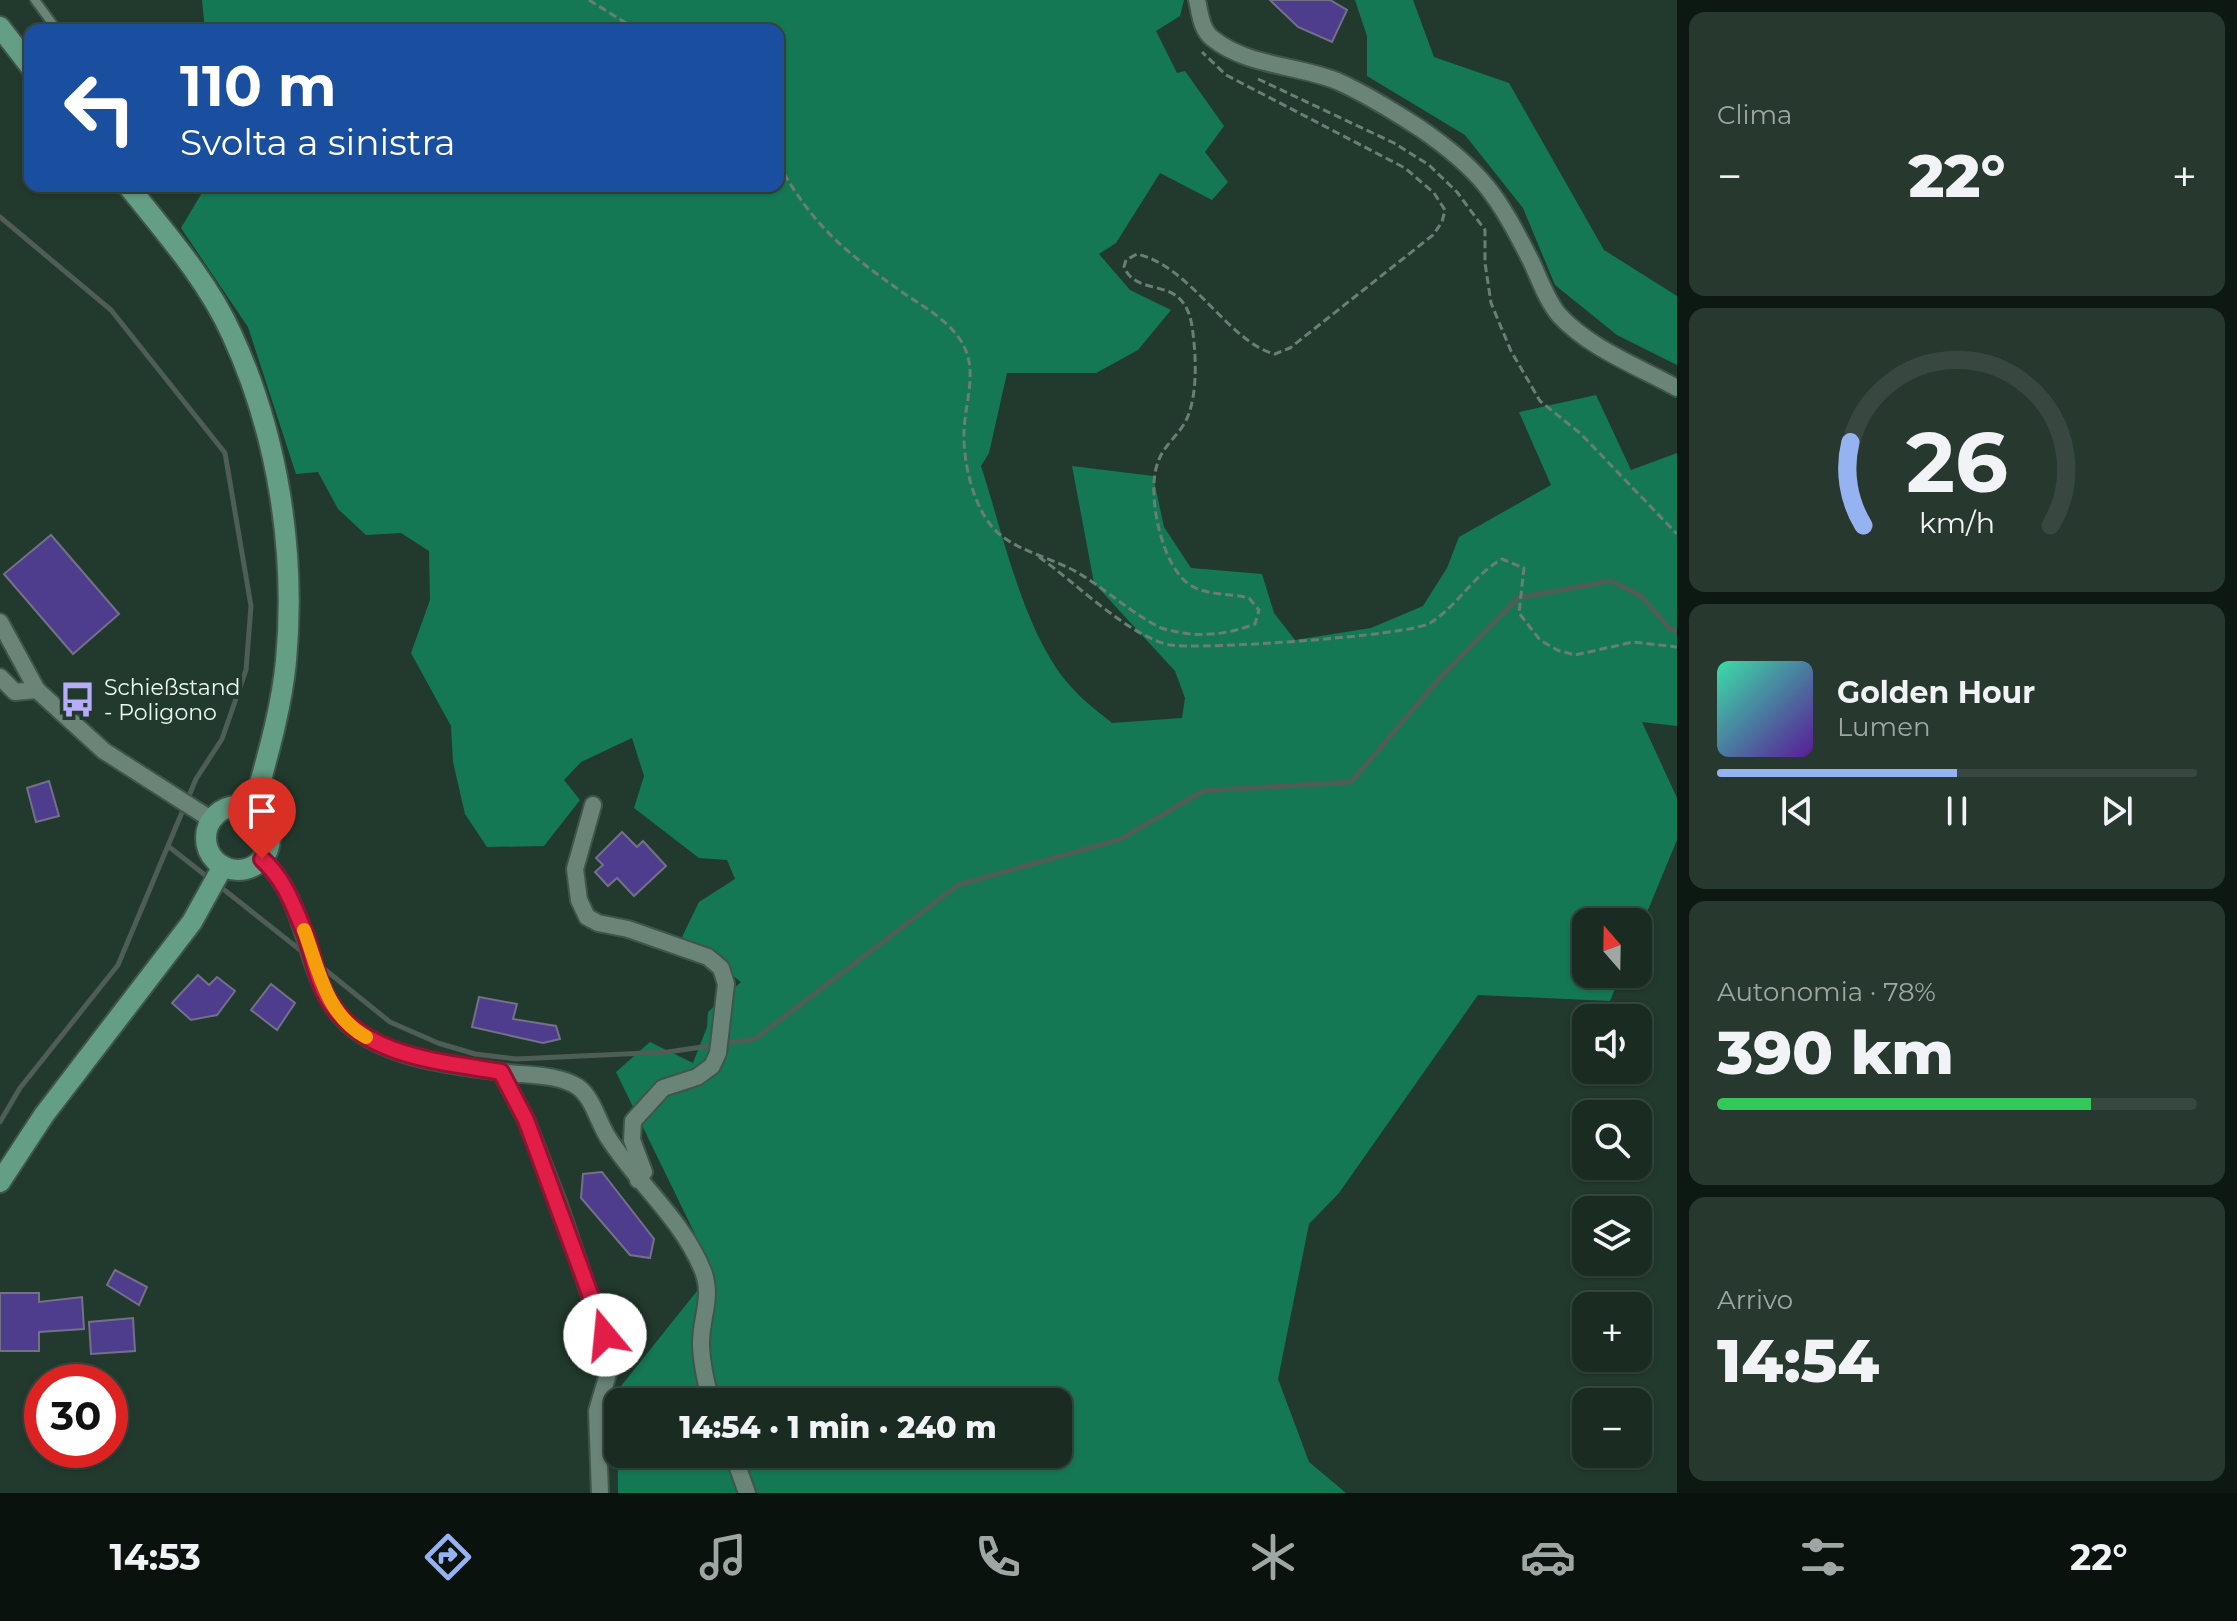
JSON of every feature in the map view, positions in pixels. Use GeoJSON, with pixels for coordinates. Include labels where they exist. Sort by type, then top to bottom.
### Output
{"type":"FeatureCollection","features":[{"type":"Feature","properties":{"kind":"main road"},"geometry":{"type":"LineString","coordinates":[[2,35],[24,59]]}},
{"type":"Feature","properties":{"kind":"main road"},"geometry":{"type":"LineString","coordinates":[[133,192],[199,279],[232,334],[275,466],[285,528],[289,591],[286,662],[277,717],[253,809]]}},
{"type":"Feature","properties":{"kind":"main road"},"geometry":{"type":"LineString","coordinates":[[0,1182],[44,1115],[192,922],[218,878],[262,859],[270,842],[270,832],[267,823],[253,809],[226,808],[204,815],[209,851],[218,878]]}},
{"type":"Feature","properties":{"kind":"street"},"geometry":{"type":"LineString","coordinates":[[1197,0],[1205,28],[1234,54],[1290,65],[1338,82],[1401,116],[1453,151],[1475,170],[1500,199],[1557,313],[1583,335],[1677,388]]}},
{"type":"Feature","properties":{"kind":"street"},"geometry":{"type":"LineString","coordinates":[[0,622],[37,690],[104,751],[204,815]]}},
{"type":"Feature","properties":{"kind":"street"},"geometry":{"type":"LineString","coordinates":[[0,677],[15,692],[37,690]]}},
{"type":"Feature","properties":{"kind":"street"},"geometry":{"type":"LineString","coordinates":[[593,805],[575,869],[579,900],[587,917],[708,957],[721,968],[726,984],[718,1047],[712,1066],[697,1077],[663,1088],[633,1121],[632,1140],[644,1172],[638,1180]]}},
{"type":"Feature","properties":{"kind":"street"},"geometry":{"type":"LineString","coordinates":[[262,859],[285,883],[329,1000],[361,1034],[397,1052],[501,1072],[547,1077],[577,1087],[590,1100],[607,1137],[638,1180],[672,1215],[702,1269],[708,1288],[701,1340],[709,1388]]}},
{"type":"Feature","properties":{"kind":"street"},"geometry":{"type":"LineString","coordinates":[[501,1072],[526,1120],[558,1202],[612,1360],[597,1411],[600,1493]]}},
{"type":"Feature","properties":{"kind":"street"},"geometry":{"type":"LineString","coordinates":[[738,1468],[747,1493]]}},
{"type":"Feature","properties":{"kind":"lane"},"geometry":{"type":"LineString","coordinates":[[35,0],[53,24]]}},
{"type":"Feature","properties":{"kind":"path"},"geometry":{"type":"LineString","coordinates":[[589,0],[627,24]]}},
{"type":"Feature","properties":{"kind":"path"},"geometry":{"type":"LineString","coordinates":[[784,174],[801,204],[833,241],[943,320],[960,339],[970,360],[964,444],[972,484],[1002,537],[1084,576],[1142,619],[1161,628],[1177,633],[1222,636],[1255,624],[1259,610],[1249,598],[1205,592],[1188,584],[1164,548],[1153,482],[1161,454],[1183,426],[1191,407],[1194,368],[1191,324],[1181,298],[1171,290],[1133,279],[1124,267],[1126,260],[1137,254],[1157,260],[1250,339],[1275,354],[1290,348],[1433,235],[1445,216],[1434,193],[1405,168],[1316,124],[1213,65],[1196,45],[1191,31],[1205,28],[1210,53],[1223,61]]}},
{"type":"Feature","properties":{"kind":"path"},"geometry":{"type":"LineString","coordinates":[[1249,75],[1394,143],[1429,165],[1457,192],[1485,230],[1485,263],[1491,303],[1511,351],[1540,401],[1581,434],[1677,534]]}},
{"type":"Feature","properties":{"kind":"path"},"geometry":{"type":"LineString","coordinates":[[1033,553],[1085,594],[1169,644],[1279,642],[1404,632],[1428,625],[1485,568],[1502,559],[1524,568],[1519,613],[1524,625],[1557,650],[1575,655],[1633,642],[1677,647]]}},
{"type":"Feature","properties":{"kind":"green space"},"geometry":{"type":"Polygon","coordinates":[[[202,0],[1184,0],[1180,16],[1156,31],[1177,73],[1185,71],[1224,126],[1205,152],[1228,182],[1212,200],[1160,173],[1116,243],[1099,254],[1130,290],[1171,310],[1138,350],[1096,373],[1007,373],[989,453],[981,466],[1029,616],[1058,670],[1088,704],[1112,723],[1182,718],[1185,698],[1175,671],[1094,583],[1072,466],[1153,476],[1164,527],[1191,568],[1262,574],[1274,613],[1295,640],[1371,628],[1423,606],[1447,568],[1459,537],[1551,485],[1519,412],[1596,395],[1631,470],[1677,453],[1677,726],[1642,722],[1677,798],[1677,840],[1649,908],[1572,908],[1572,988],[1615,988],[1610,1001],[1478,995],[1339,1193],[1309,1224],[1278,1379],[1309,1462],[1346,1493],[618,1493],[618,1468],[1072,1468],[1072,1388],[619,1388],[713,1271],[616,1072],[650,1042],[693,1063],[707,1027],[708,1012],[741,982],[682,937],[699,902],[735,879],[727,860],[699,858],[634,808],[644,776],[632,738],[581,762],[564,780],[580,800],[544,846],[487,847],[465,814],[453,762],[451,726],[411,653],[430,600],[429,551],[401,533],[366,535],[338,509],[318,472],[296,474],[248,327],[181,228],[202,192],[784,192],[784,24],[204,24],[202,0]]]}},
{"type":"Feature","properties":{"kind":"green space"},"geometry":{"type":"Polygon","coordinates":[[[1355,0],[1413,0],[1434,57],[1509,83],[1604,250],[1677,296],[1677,365],[1617,335],[1555,285],[1523,208],[1465,135],[1367,76],[1367,36],[1355,0]]]}},
{"type":"Feature","properties":{"kind":"building"},"geometry":{"type":"Polygon","coordinates":[[[1270,0],[1330,0],[1347,10],[1332,42],[1298,27],[1270,0]]]}},
{"type":"Feature","properties":{"kind":"building"},"geometry":{"type":"Polygon","coordinates":[[[51,535],[119,614],[73,654],[4,574],[51,535]]]}},
{"type":"Feature","properties":{"kind":"building"},"geometry":{"type":"Polygon","coordinates":[[[49,781],[59,816],[36,822],[27,788],[49,781]]]}},
{"type":"Feature","properties":{"kind":"building"},"geometry":{"type":"Polygon","coordinates":[[[622,832],[637,847],[643,841],[666,866],[634,896],[617,878],[608,886],[595,872],[603,865],[596,858],[622,832]]]}},
{"type":"Feature","properties":{"kind":"building"},"geometry":{"type":"Polygon","coordinates":[[[198,975],[209,985],[217,977],[235,991],[217,1015],[191,1020],[172,1003],[198,975]]]}},
{"type":"Feature","properties":{"kind":"building"},"geometry":{"type":"Polygon","coordinates":[[[271,984],[295,1003],[277,1030],[251,1010],[271,984]]]}},
{"type":"Feature","properties":{"kind":"building"},"geometry":{"type":"Polygon","coordinates":[[[479,997],[517,1004],[513,1019],[556,1026],[560,1039],[543,1043],[472,1027],[479,997]]]}},
{"type":"Feature","properties":{"kind":"building"},"geometry":{"type":"Polygon","coordinates":[[[602,1172],[654,1239],[650,1258],[630,1255],[581,1198],[583,1174],[602,1172]]]}},
{"type":"Feature","properties":{"kind":"building"},"geometry":{"type":"Polygon","coordinates":[[[115,1270],[147,1287],[139,1305],[107,1285],[115,1270]]]}},
{"type":"Feature","properties":{"kind":"building"},"geometry":{"type":"Polygon","coordinates":[[[0,1293],[39,1293],[39,1302],[82,1297],[84,1329],[39,1332],[39,1351],[0,1351],[0,1293]]]}},
{"type":"Feature","properties":{"kind":"building"},"geometry":{"type":"Polygon","coordinates":[[[133,1318],[135,1351],[91,1354],[89,1322],[133,1318]]]}},
{"type":"Feature","properties":{"kind":"waterway"},"geometry":{"type":"LineString","coordinates":[[0,217],[111,310],[225,453],[251,606],[246,670],[222,739],[196,779],[118,965],[20,1088],[0,1122]]}},
{"type":"Feature","properties":{"kind":"waterway"},"geometry":{"type":"LineString","coordinates":[[318,964],[390,1022],[438,1043],[475,1054],[516,1059],[668,1052],[755,1039],[958,885],[1121,839],[1203,791],[1351,782],[1440,678],[1518,598],[1611,581],[1641,596],[1670,629],[1677,631]]}},
{"type":"Feature","properties":{"kind":"waterway"},"geometry":{"type":"LineString","coordinates":[[168,846],[210,879]]}},
{"type":"Feature","properties":{"kind":"waterway"},"geometry":{"type":"LineString","coordinates":[[218,885],[304,953]]}},
{"type":"Feature","properties":{"kind":"slow traffic"},"geometry":{"type":"LineString","coordinates":[[304,930],[329,1000],[346,1022],[366,1037]]}},
{"type":"Feature","properties":{"kind":"place","name":"Schießstand - Poligono"},"geometry":{"type":"Point","coordinates":[78,700]}},
{"type":"Feature","properties":{"kind":"route"},"geometry":{"type":"LineString","coordinates":[[262,859],[285,883],[329,1000],[346,1022],[361,1034],[397,1052],[501,1072],[526,1120],[605,1335]]}}]}
